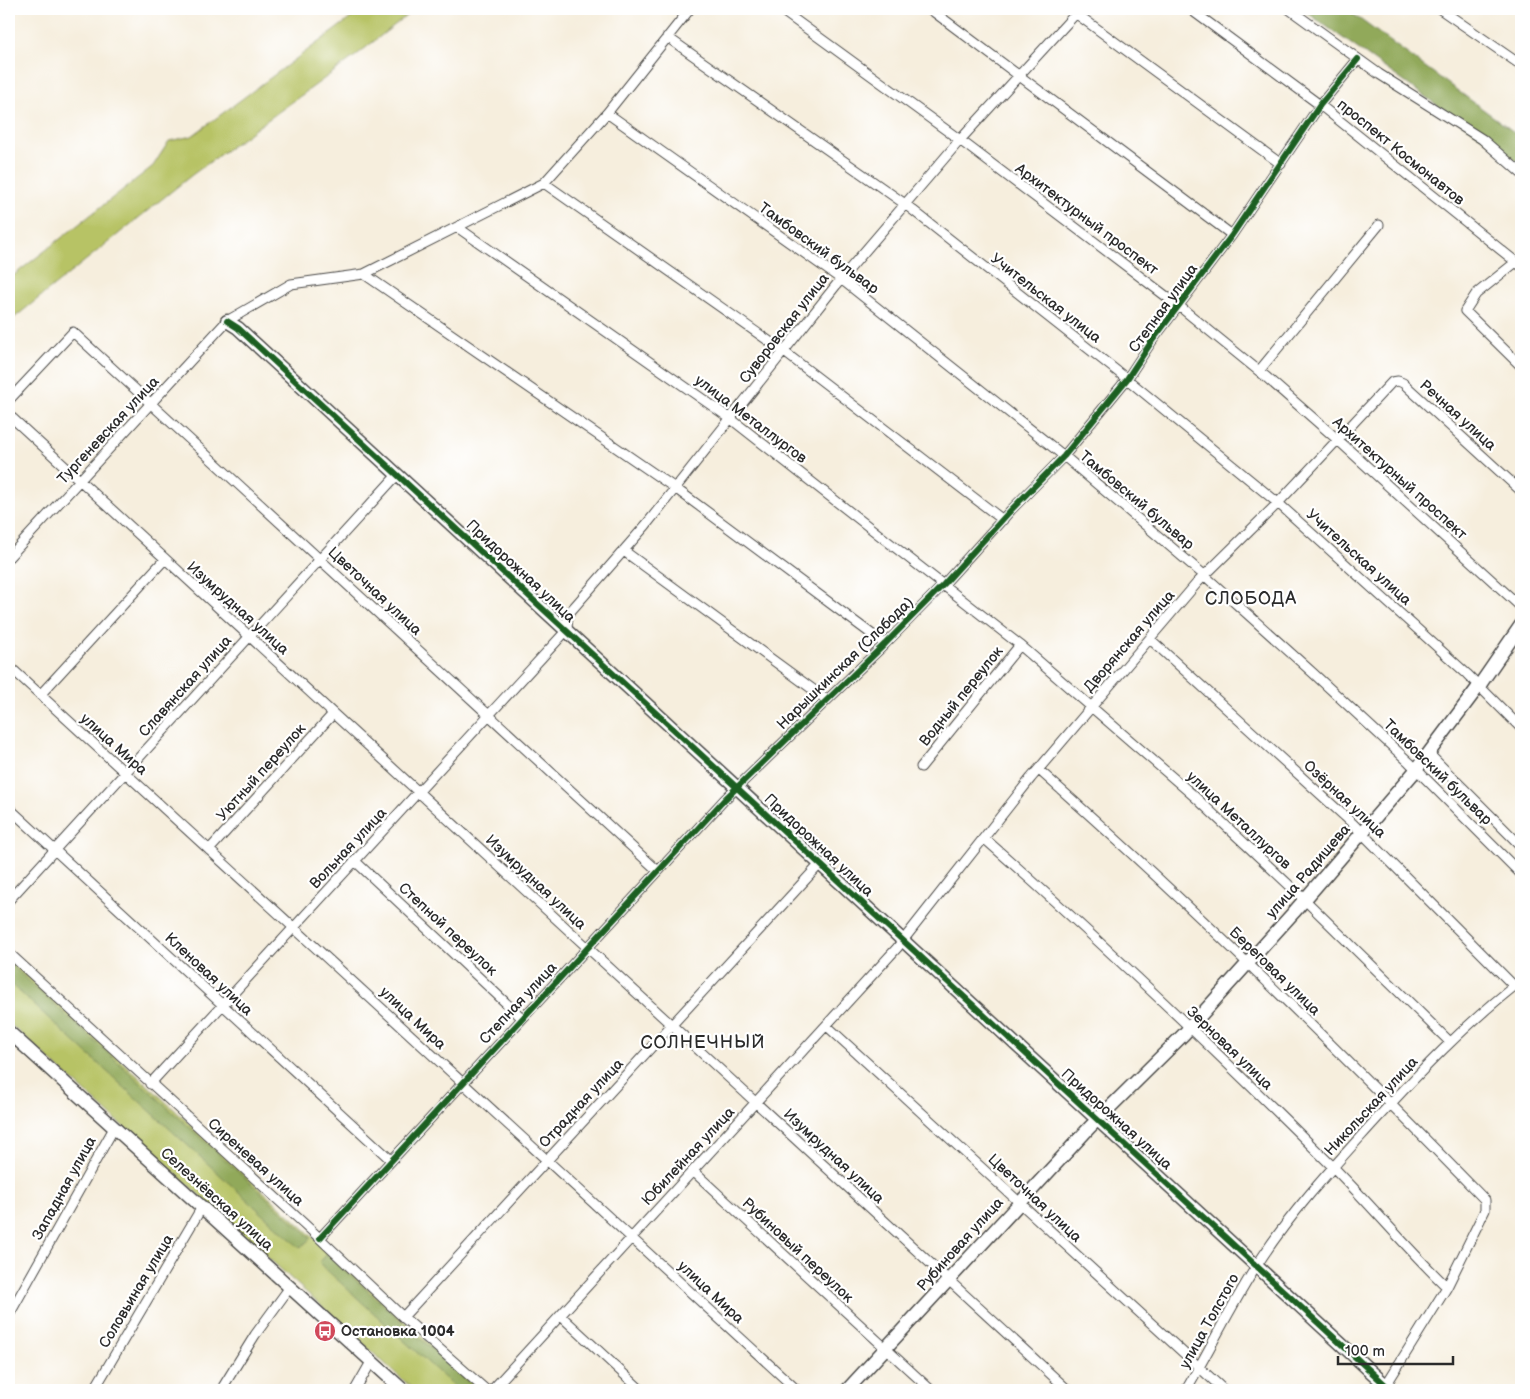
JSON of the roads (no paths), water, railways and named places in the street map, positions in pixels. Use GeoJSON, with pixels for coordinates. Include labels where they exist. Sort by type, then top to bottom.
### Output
{"type":"FeatureCollection","features":[{"type":"Feature","properties":{"kind":"street"},"geometry":{"type":"LineString","coordinates":[[690,9],[607,113],[544,183],[784,351],[1003,520]]}},
{"type":"Feature","properties":{"kind":"street","name":"Архитектурный проспект"},"geometry":{"type":"LineString","coordinates":[[780,9],[960,140],[1179,306],[1259,371],[1338,440],[1521,607]]}},
{"type":"Feature","properties":{"kind":"street"},"geometry":{"type":"LineString","coordinates":[[930,9],[1232,235]]}},
{"type":"Feature","properties":{"kind":"street","name":"проспект Космонавтов"},"geometry":{"type":"LineString","coordinates":[[1190,9],[1320,105],[1519,264]]}},
{"type":"Feature","properties":{"kind":"street"},"geometry":{"type":"LineString","coordinates":[[1289,9],[1379,74],[1482,140],[1521,173]]}},
{"type":"Feature","properties":{"kind":"street"},"geometry":{"type":"LineString","coordinates":[[1440,9],[1521,64]]}},
{"type":"Feature","properties":{"kind":"street"},"geometry":{"type":"LineString","coordinates":[[1075,10],[1281,164]]}},
{"type":"Feature","properties":{"kind":"street","name":"Суворовская улица"},"geometry":{"type":"LineString","coordinates":[[566,630],[568,614],[624,551],[841,279],[1075,10]]}},
{"type":"Feature","properties":{"kind":"street","name":"Учительская улица"},"geometry":{"type":"LineString","coordinates":[[667,37],[905,204],[1127,379],[1278,503],[1479,686],[1521,728]]}},
{"type":"Feature","properties":{"kind":"street","name":"Степная улица"},"geometry":{"type":"LineString","coordinates":[[969,556],[1064,456],[1127,379],[1152,341],[1232,235],[1320,105],[1358,59]]}},
{"type":"Feature","properties":{"kind":"street","name":"Тамбовский бульвар"},"geometry":{"type":"LineString","coordinates":[[607,113],[841,279],[1064,456],[1204,575],[1313,673],[1416,770],[1521,874]]}},
{"type":"Feature","properties":{"kind":"street","name":"Тургеневская улица"},"geometry":{"type":"LineString","coordinates":[[9,557],[227,321],[290,284],[364,274],[544,183]]}},
{"type":"Feature","properties":{"kind":"street"},"geometry":{"type":"LineString","coordinates":[[1259,371],[1378,226]]}},
{"type":"Feature","properties":{"kind":"street","name":"улица Металлургов"},"geometry":{"type":"LineString","coordinates":[[457,227],[731,419],[1020,645]]}},
{"type":"Feature","properties":{"kind":"street"},"geometry":{"type":"LineString","coordinates":[[1519,264],[1476,294],[1465,310],[1521,366]]}},
{"type":"Feature","properties":{"kind":"street"},"geometry":{"type":"LineString","coordinates":[[364,274],[675,488],[885,644]]}},
{"type":"Feature","properties":{"kind":"street","name":"Придорожная улица"},"geometry":{"type":"LineString","coordinates":[[227,321],[238,328],[1389,1388]]}},
{"type":"Feature","properties":{"kind":"street","name":"Цветочная улица"},"geometry":{"type":"LineString","coordinates":[[9,400],[73,332],[658,871]]}},
{"type":"Feature","properties":{"kind":"street","name":"Дворянская улица"},"geometry":{"type":"LineString","coordinates":[[904,941],[1091,706],[1204,575],[1278,503],[1392,382],[1398,381]]}},
{"type":"Feature","properties":{"kind":"street","name":"Речная улица"},"geometry":{"type":"LineString","coordinates":[[1398,381],[1403,383],[1521,491]]}},
{"type":"Feature","properties":{"kind":"street","name":"Изумрудная улица"},"geometry":{"type":"LineString","coordinates":[[9,414],[1068,1390]]}},
{"type":"Feature","properties":{"kind":"street","name":"Славянская улица"},"geometry":{"type":"LineString","coordinates":[[9,900],[397,475]]}},
{"type":"Feature","properties":{"kind":"street"},"geometry":{"type":"LineString","coordinates":[[624,551],[826,699]]}},
{"type":"Feature","properties":{"kind":"street","name":"Нарышкинская (Слобода)"},"geometry":{"type":"LineString","coordinates":[[736,787],[885,644],[969,556]]}},
{"type":"Feature","properties":{"kind":"street"},"geometry":{"type":"LineString","coordinates":[[40,695],[165,559]]}},
{"type":"Feature","properties":{"kind":"street","name":"улица Радищева"},"geometry":{"type":"LineString","coordinates":[[1098,1119],[1124,1095],[1189,1027],[1305,900],[1416,770],[1479,686],[1521,625]]}},
{"type":"Feature","properties":{"kind":"street","name":"Вольная улица"},"geometry":{"type":"LineString","coordinates":[[150,1084],[566,630]]}},
{"type":"Feature","properties":{"kind":"street","name":"Озёрная улица"},"geometry":{"type":"LineString","coordinates":[[1150,639],[1362,833],[1519,984]]}},
{"type":"Feature","properties":{"kind":"street","name":"Водный переулок"},"geometry":{"type":"LineString","coordinates":[[921,767],[1020,645],[1091,706]]}},
{"type":"Feature","properties":{"kind":"street","name":"улица Мира"},"geometry":{"type":"LineString","coordinates":[[9,666],[797,1390]]}},
{"type":"Feature","properties":{"kind":"street","name":"улица Металлургов"},"geometry":{"type":"LineString","coordinates":[[1091,706],[1194,796],[1305,900],[1450,1042]]}},
{"type":"Feature","properties":{"kind":"street","name":"Уютный переулок"},"geometry":{"type":"LineString","coordinates":[[209,850],[333,714]]}},
{"type":"Feature","properties":{"kind":"street","name":"Тамбовский бульвар"},"geometry":{"type":"LineString","coordinates":[[1428,754],[1521,846]]}},
{"type":"Feature","properties":{"kind":"street","name":"Береговая улица"},"geometry":{"type":"LineString","coordinates":[[1039,770],[1249,963],[1391,1103],[1485,1200],[1485,1210],[1447,1287]]}},
{"type":"Feature","properties":{"kind":"street","name":"Степная улица"},"geometry":{"type":"LineString","coordinates":[[320,1238],[736,787]]}},
{"type":"Feature","properties":{"kind":"street","name":"Кленовая улица"},"geometry":{"type":"LineString","coordinates":[[9,808],[391,1160]]}},
{"type":"Feature","properties":{"kind":"street","name":"Зерновая улица"},"geometry":{"type":"LineString","coordinates":[[984,839],[1087,931],[1189,1027],[1333,1167],[1447,1287]]}},
{"type":"Feature","properties":{"kind":"street","name":"Степной переулок"},"geometry":{"type":"LineString","coordinates":[[355,861],[522,1018]]}},
{"type":"Feature","properties":{"kind":"street","name":"Отрадная улица"},"geometry":{"type":"LineString","coordinates":[[402,1317],[820,864]]}},
{"type":"Feature","properties":{"kind":"street","name":"Юбилейная улица"},"geometry":{"type":"LineString","coordinates":[[492,1390],[904,941]]}},
{"type":"Feature","properties":{"kind":"street","name":"Сиреневая улица"},"geometry":{"type":"LineString","coordinates":[[9,953],[320,1238],[402,1317],[486,1390]]}},
{"type":"Feature","properties":{"kind":"street","name":"Никольская улица"},"geometry":{"type":"LineString","coordinates":[[1257,1265],[1333,1167],[1391,1103],[1450,1042],[1519,984]]}},
{"type":"Feature","properties":{"kind":"street","name":"Цветочная улица"},"geometry":{"type":"LineString","coordinates":[[827,1026],[1224,1390]]}},
{"type":"Feature","properties":{"kind":"street","name":"Селезнёвская улица"},"geometry":{"type":"LineString","coordinates":[[9,1032],[403,1390]]}},
{"type":"Feature","properties":{"kind":"street","name":"Рубиновая улица"},"geometry":{"type":"LineString","coordinates":[[847,1390],[1098,1119]]}},
{"type":"Feature","properties":{"kind":"street","name":"Западная улица"},"geometry":{"type":"LineString","coordinates":[[9,1315],[114,1128]]}},
{"type":"Feature","properties":{"kind":"street","name":"Рубиновый переулок"},"geometry":{"type":"LineString","coordinates":[[693,1171],[931,1390]]}},
{"type":"Feature","properties":{"kind":"street","name":"Соловьиная улица"},"geometry":{"type":"LineString","coordinates":[[94,1390],[202,1207]]}},
{"type":"Feature","properties":{"kind":"street","name":"улица Толстого"},"geometry":{"type":"LineString","coordinates":[[1186,1390],[1226,1316],[1257,1265]]}},
{"type":"Feature","properties":{"kind":"street"},"geometry":{"type":"LineString","coordinates":[[221,1390],[254,1335],[290,1287]]}},
{"type":"Feature","properties":{"kind":"street"},"geometry":{"type":"LineString","coordinates":[[1389,1388],[1447,1287]]}},
{"type":"Feature","properties":{"kind":"street"},"geometry":{"type":"LineString","coordinates":[[561,1316],[641,1390]]}},
{"type":"Feature","properties":{"kind":"street"},"geometry":{"type":"LineString","coordinates":[[355,1390],[371,1362]]}},
{"type":"Feature","properties":{"kind":"place","name":"Остановка 1004"},"geometry":{"type":"Point","coordinates":[325,1331]}},
{"type":"Feature","properties":{"kind":"district","name":"СЛОБОДА"},"geometry":{"type":"Point","coordinates":[1251,598]}},
{"type":"Feature","properties":{"kind":"district","name":"СОЛНЕЧНЫЙ"},"geometry":{"type":"Point","coordinates":[703,1042]}}]}
